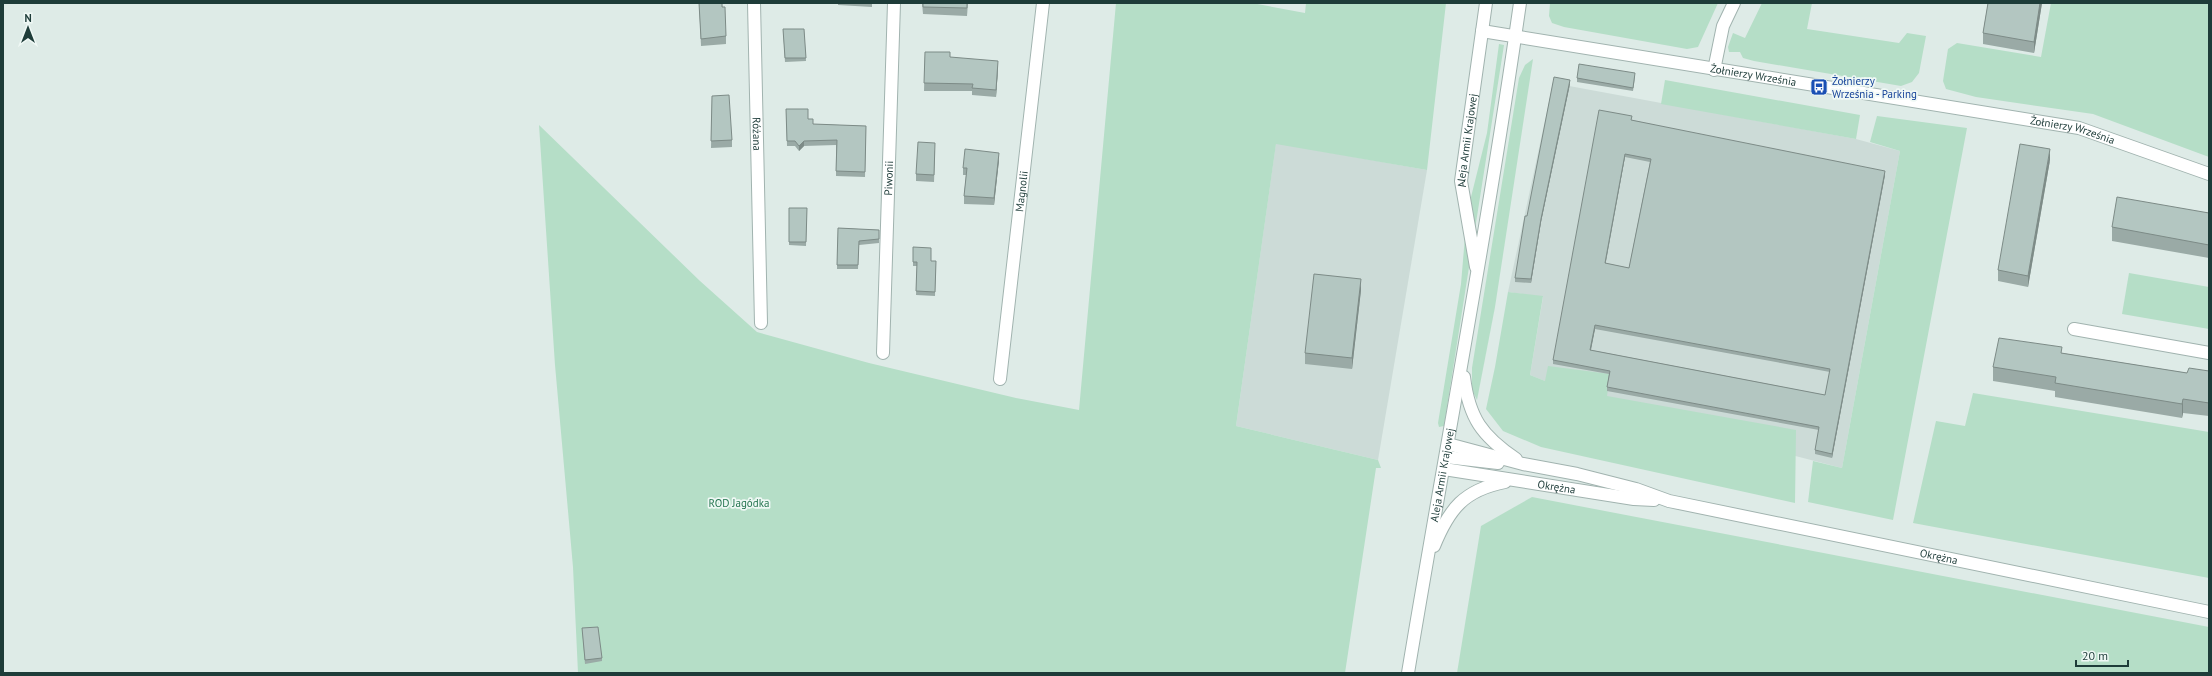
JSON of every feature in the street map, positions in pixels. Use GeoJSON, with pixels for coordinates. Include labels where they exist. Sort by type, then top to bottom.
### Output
{"type":"FeatureCollection","features":[{"type":"Feature","properties":{"kind":"street","name":"Różana"},"geometry":{"type":"LineString","coordinates":[[754,3],[761,323]]}},
{"type":"Feature","properties":{"kind":"street","name":"Piwonii"},"geometry":{"type":"LineString","coordinates":[[883,353],[894,3]]}},
{"type":"Feature","properties":{"kind":"street","name":"Magnolii"},"geometry":{"type":"LineString","coordinates":[[1000,379],[1043,3]]}},
{"type":"Feature","properties":{"kind":"street","name":"Aleja Armii Krajowej"},"geometry":{"type":"LineString","coordinates":[[1478,277],[1460,181],[1486,3]]}},
{"type":"Feature","properties":{"kind":"street","name":"Aleja Armii Krajowej"},"geometry":{"type":"LineString","coordinates":[[1408,673],[1478,277],[1520,3]]}},
{"type":"Feature","properties":{"kind":"street"},"geometry":{"type":"LineString","coordinates":[[1714,70],[1723,26],[1734,3]]}},
{"type":"Feature","properties":{"kind":"street","name":"Żołnierzy Września"},"geometry":{"type":"LineString","coordinates":[[1482,31],[1714,70],[2079,128],[2209,174]]}},
{"type":"Feature","properties":{"kind":"street"},"geometry":{"type":"LineString","coordinates":[[2074,329],[2209,353]]}},
{"type":"Feature","properties":{"kind":"street"},"geometry":{"type":"LineString","coordinates":[[1462,362],[1466,394],[1475,420],[1489,439],[1523,464]]}},
{"type":"Feature","properties":{"kind":"street","name":"Okrężna"},"geometry":{"type":"LineString","coordinates":[[1448,444],[1523,464],[1577,474],[1636,489],[1669,501]]}},
{"type":"Feature","properties":{"kind":"street","name":"Okrężna"},"geometry":{"type":"LineString","coordinates":[[1445,463],[1487,462],[1523,464]]}},
{"type":"Feature","properties":{"kind":"street","name":"Okrężna"},"geometry":{"type":"LineString","coordinates":[[1445,463],[1513,481],[1634,499],[1669,501],[2209,612]]}},
{"type":"Feature","properties":{"kind":"street"},"geometry":{"type":"LineString","coordinates":[[1426,568],[1442,526],[1464,498],[1483,487],[1513,481]]}},
{"type":"Feature","properties":{"kind":"shaded area"},"geometry":{"type":"Polygon","coordinates":[[[1553,83],[1856,139],[1900,151],[1842,468],[1614,409],[1530,375],[1543,297],[1508,292],[1553,83]]]}},
{"type":"Feature","properties":{"kind":"shaded area"},"geometry":{"type":"Polygon","coordinates":[[[1276,143],[1427,170],[1378,460],[1236,426],[1276,143]]]}},
{"type":"Feature","properties":{"kind":"green space","name":"ROD Jagódka"},"geometry":{"type":"Polygon","coordinates":[[[1116,3],[1252,3],[1305,13],[1306,3],[1446,3],[1427,170],[1276,144],[1236,426],[1378,460],[1381,468],[1376,468],[1345,673],[578,673],[573,567],[555,365],[539,125],[700,281],[757,332],[869,363],[1016,398],[1079,410],[1116,3]]]}},
{"type":"Feature","properties":{"kind":"green space"},"geometry":{"type":"Polygon","coordinates":[[[1550,3],[1718,3],[1698,47],[1687,49],[1564,27],[1552,23],[1549,16],[1550,3]]]}},
{"type":"Feature","properties":{"kind":"green space"},"geometry":{"type":"Polygon","coordinates":[[[1762,3],[1812,3],[1807,29],[1899,43],[1907,33],[1926,36],[1919,73],[1912,82],[1901,86],[1754,61],[1743,58],[1740,52],[1729,52],[1728,47],[1733,33],[1745,38],[1762,3]]]}},
{"type":"Feature","properties":{"kind":"green space"},"geometry":{"type":"Polygon","coordinates":[[[2051,3],[2209,3],[2209,157],[2093,114],[1976,97],[1946,89],[1943,81],[1948,49],[1957,43],[2041,57],[2051,3]]]}},
{"type":"Feature","properties":{"kind":"green space"},"geometry":{"type":"Polygon","coordinates":[[[1499,44],[1504,45],[1444,426],[1439,427],[1438,423],[1461,284],[1467,213],[1487,133],[1499,44]]]}},
{"type":"Feature","properties":{"kind":"green space"},"geometry":{"type":"Polygon","coordinates":[[[1533,59],[1495,307],[1477,400],[1472,390],[1472,368],[1519,78],[1525,65],[1533,59]]]}},
{"type":"Feature","properties":{"kind":"green space"},"geometry":{"type":"Polygon","coordinates":[[[1665,80],[1860,115],[1856,139],[1661,104],[1665,80]]]}},
{"type":"Feature","properties":{"kind":"green space"},"geometry":{"type":"Polygon","coordinates":[[[1877,116],[1967,128],[1893,520],[1808,502],[1813,461],[1842,468],[1900,151],[1870,142],[1877,116]]]}},
{"type":"Feature","properties":{"kind":"green space"},"geometry":{"type":"Polygon","coordinates":[[[2129,273],[2209,287],[2209,329],[2122,314],[2129,273]]]}},
{"type":"Feature","properties":{"kind":"green space"},"geometry":{"type":"Polygon","coordinates":[[[1508,292],[1543,296],[1530,375],[1545,381],[1548,366],[1610,374],[1607,396],[1796,430],[1795,503],[1541,447],[1503,431],[1486,409],[1508,292]]]}},
{"type":"Feature","properties":{"kind":"green space"},"geometry":{"type":"Polygon","coordinates":[[[1973,393],[2209,432],[2209,578],[1913,523],[1936,421],[1965,426],[1973,393]]]}},
{"type":"Feature","properties":{"kind":"green space"},"geometry":{"type":"Polygon","coordinates":[[[1532,497],[2209,627],[2209,673],[1457,673],[1481,526],[1532,497]]]}},
{"type":"Feature","properties":{"kind":"building"},"geometry":{"type":"Polygon","coordinates":[[[699,3],[722,3],[722,7],[725,7],[726,36],[701,39],[699,3]]]}},
{"type":"Feature","properties":{"kind":"building"},"geometry":{"type":"Polygon","coordinates":[[[923,3],[967,3],[967,8],[923,7],[923,3]]]}},
{"type":"Feature","properties":{"kind":"building"},"geometry":{"type":"Polygon","coordinates":[[[1988,3],[2040,3],[2034,42],[1983,33],[1988,3]]]}},
{"type":"Feature","properties":{"kind":"building"},"geometry":{"type":"Polygon","coordinates":[[[783,29],[804,29],[806,58],[785,58],[783,29]]]}},
{"type":"Feature","properties":{"kind":"building"},"geometry":{"type":"Polygon","coordinates":[[[925,52],[950,52],[950,57],[998,61],[996,90],[972,88],[973,84],[924,83],[925,52]]]}},
{"type":"Feature","properties":{"kind":"building"},"geometry":{"type":"Polygon","coordinates":[[[1579,64],[1635,73],[1633,88],[1577,78],[1579,64]]]}},
{"type":"Feature","properties":{"kind":"building"},"geometry":{"type":"Polygon","coordinates":[[[1554,77],[1570,80],[1541,219],[1531,279],[1515,278],[1525,216],[1527,216],[1554,77]]]}},
{"type":"Feature","properties":{"kind":"building"},"geometry":{"type":"Polygon","coordinates":[[[729,95],[732,140],[711,141],[712,96],[729,95]]]}},
{"type":"Feature","properties":{"kind":"building"},"geometry":{"type":"Polygon","coordinates":[[[786,109],[808,109],[808,119],[813,119],[813,124],[866,126],[865,172],[836,171],[837,140],[804,141],[799,146],[795,141],[787,141],[786,109]]]}},
{"type":"Feature","properties":{"kind":"building"},"geometry":{"type":"Polygon","coordinates":[[[1599,110],[1632,116],[1631,120],[1885,171],[1832,454],[1815,450],[1819,427],[1607,387],[1610,371],[1553,360],[1599,110]],[[1625,154],[1605,263],[1629,268],[1651,159],[1625,154]],[[1595,325],[1590,350],[1825,395],[1830,369],[1595,325]]]}},
{"type":"Feature","properties":{"kind":"building"},"geometry":{"type":"Polygon","coordinates":[[[918,142],[935,143],[934,175],[916,174],[918,142]]]}},
{"type":"Feature","properties":{"kind":"building"},"geometry":{"type":"Polygon","coordinates":[[[2020,144],[2050,149],[2028,276],[1998,270],[2020,144]]]}},
{"type":"Feature","properties":{"kind":"building"},"geometry":{"type":"Polygon","coordinates":[[[965,149],[999,153],[994,198],[964,196],[967,168],[963,168],[965,149]]]}},
{"type":"Feature","properties":{"kind":"building"},"geometry":{"type":"Polygon","coordinates":[[[2117,197],[2209,213],[2209,245],[2112,227],[2117,197]]]}},
{"type":"Feature","properties":{"kind":"building"},"geometry":{"type":"Polygon","coordinates":[[[789,208],[807,208],[806,242],[789,242],[789,208]]]}},
{"type":"Feature","properties":{"kind":"building"},"geometry":{"type":"Polygon","coordinates":[[[838,228],[879,230],[879,239],[859,241],[858,265],[837,265],[838,228]]]}},
{"type":"Feature","properties":{"kind":"building"},"geometry":{"type":"Polygon","coordinates":[[[913,247],[931,248],[931,261],[936,261],[935,292],[916,291],[917,262],[913,262],[913,247]]]}},
{"type":"Feature","properties":{"kind":"building"},"geometry":{"type":"Polygon","coordinates":[[[1314,274],[1361,279],[1352,358],[1305,353],[1314,274]]]}},
{"type":"Feature","properties":{"kind":"building"},"geometry":{"type":"Polygon","coordinates":[[[1999,338],[2062,347],[2061,353],[2187,373],[2189,368],[2209,371],[2209,403],[2183,399],[2182,404],[2055,383],[2056,377],[1993,367],[1999,338]]]}},
{"type":"Feature","properties":{"kind":"building"},"geometry":{"type":"Polygon","coordinates":[[[598,627],[602,658],[585,660],[582,628],[598,627]]]}},
{"type":"Feature","properties":{"kind":"place","name":"Żołnierzy Września - Parking"},"geometry":{"type":"Point","coordinates":[1819,87]}}]}
